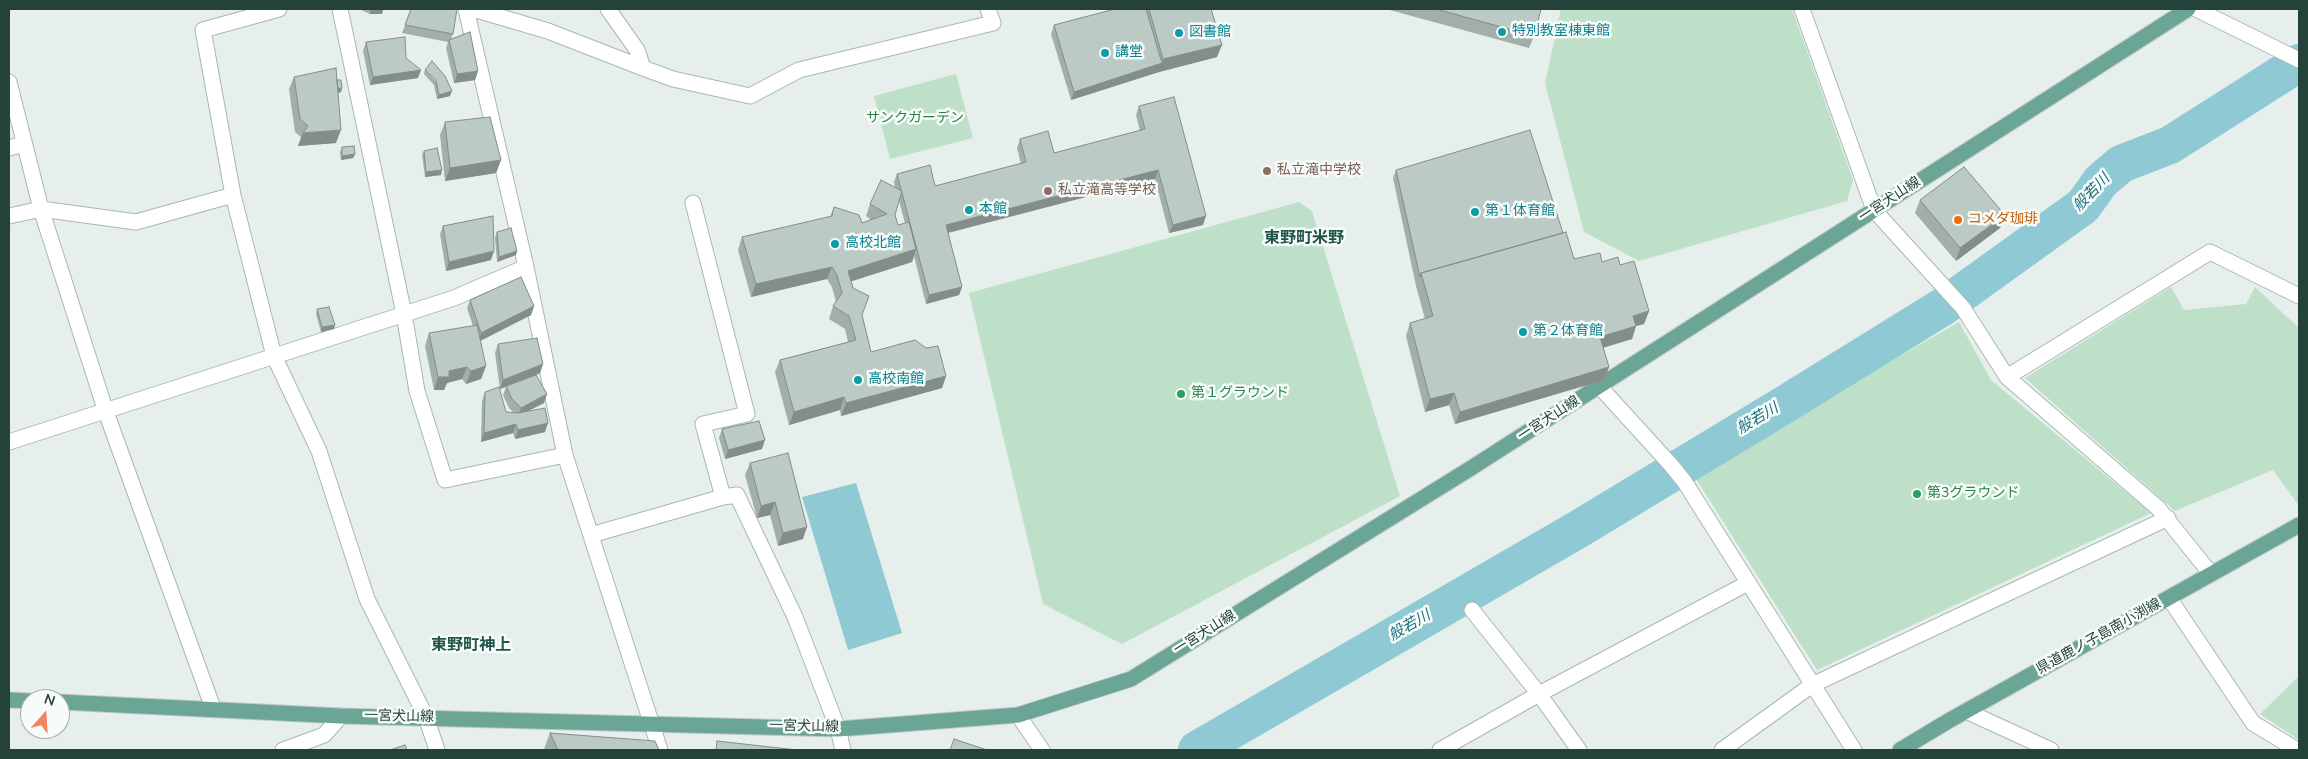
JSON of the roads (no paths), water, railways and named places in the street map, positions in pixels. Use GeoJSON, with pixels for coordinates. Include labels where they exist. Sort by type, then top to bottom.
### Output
{"type":"FeatureCollection","features":[{"type":"Feature","properties":{"kind":"main road","name":"一宮犬山線"},"geometry":{"type":"LineString","coordinates":[[70,702],[213,708],[341,716],[838,729],[1018,715],[1132,679],[1468,470],[2188,9]]}},
{"type":"Feature","properties":{"kind":"main road","name":"県道鹿ノ子島南小渕線"},"geometry":{"type":"LineString","coordinates":[[1900,750],[1966,711],[2299,525]]}},
{"type":"Feature","properties":{"kind":"street"},"geometry":{"type":"LineString","coordinates":[[279,9],[203,30],[233,195],[274,356],[319,451],[367,599],[426,717],[437,750]]}},
{"type":"Feature","properties":{"kind":"street"},"geometry":{"type":"LineString","coordinates":[[340,9],[404,314],[417,391],[445,480],[565,455]]}},
{"type":"Feature","properties":{"kind":"street"},"geometry":{"type":"LineString","coordinates":[[466,9],[526,266],[565,455],[660,750]]}},
{"type":"Feature","properties":{"kind":"street"},"geometry":{"type":"LineString","coordinates":[[473,9],[548,31],[673,79],[750,96],[799,70],[993,23],[988,9]]}},
{"type":"Feature","properties":{"kind":"street"},"geometry":{"type":"LineString","coordinates":[[608,9],[637,50],[643,68]]}},
{"type":"Feature","properties":{"kind":"street"},"geometry":{"type":"LineString","coordinates":[[1802,9],[1874,210],[1946,287],[1963,308],[2007,378],[2168,518],[2211,574]]}},
{"type":"Feature","properties":{"kind":"street"},"geometry":{"type":"LineString","coordinates":[[2196,9],[2299,60]]}},
{"type":"Feature","properties":{"kind":"street"},"geometry":{"type":"LineString","coordinates":[[9,82],[41,209],[106,412],[213,708]]}},
{"type":"Feature","properties":{"kind":"street"},"geometry":{"type":"LineString","coordinates":[[9,148],[24,144]]}},
{"type":"Feature","properties":{"kind":"street"},"geometry":{"type":"LineString","coordinates":[[9,216],[41,209],[136,222],[233,195]]}},
{"type":"Feature","properties":{"kind":"street"},"geometry":{"type":"LineString","coordinates":[[693,203],[747,414],[703,424],[723,497]]}},
{"type":"Feature","properties":{"kind":"street"},"geometry":{"type":"LineString","coordinates":[[2007,378],[2210,252],[2299,296]]}},
{"type":"Feature","properties":{"kind":"street"},"geometry":{"type":"LineString","coordinates":[[9,442],[454,298],[526,266]]}},
{"type":"Feature","properties":{"kind":"street"},"geometry":{"type":"LineString","coordinates":[[1599,386],[1684,481],[1854,750]]}},
{"type":"Feature","properties":{"kind":"street"},"geometry":{"type":"LineString","coordinates":[[591,535],[723,497],[736,495],[795,617],[838,729],[843,750]]}},
{"type":"Feature","properties":{"kind":"street"},"geometry":{"type":"LineString","coordinates":[[1722,750],[1812,684],[2168,518]]}},
{"type":"Feature","properties":{"kind":"street"},"geometry":{"type":"LineString","coordinates":[[1440,750],[1539,694],[1748,583]]}},
{"type":"Feature","properties":{"kind":"street"},"geometry":{"type":"LineString","coordinates":[[2168,598],[2253,722],[2297,750]]}},
{"type":"Feature","properties":{"kind":"street"},"geometry":{"type":"LineString","coordinates":[[1472,610],[1539,694],[1580,750]]}},
{"type":"Feature","properties":{"kind":"street"},"geometry":{"type":"LineString","coordinates":[[1966,711],[2051,750]]}},
{"type":"Feature","properties":{"kind":"street"},"geometry":{"type":"LineString","coordinates":[[1018,715],[1042,750]]}},
{"type":"Feature","properties":{"kind":"street"},"geometry":{"type":"LineString","coordinates":[[283,750],[324,734],[341,716]]}},
{"type":"Feature","properties":{"kind":"water"},"geometry":{"type":"Polygon","coordinates":[[[856,483],[902,633],[848,650],[802,497],[856,483]]]}},
{"type":"Feature","properties":{"kind":"waterway","name":"般若川"},"geometry":{"type":"LineString","coordinates":[[1197,750],[1577,530],[1944,306],[2083,206],[2101,181],[2121,164],[2170,145],[2299,63]]}},
{"type":"Feature","properties":{"kind":"place","name":"特別教室棟東館"},"geometry":{"type":"Point","coordinates":[1502,32]}},
{"type":"Feature","properties":{"kind":"place","name":"図書館"},"geometry":{"type":"Point","coordinates":[1179,33]}},
{"type":"Feature","properties":{"kind":"place","name":"講堂"},"geometry":{"type":"Point","coordinates":[1105,53]}},
{"type":"Feature","properties":{"kind":"place","name":"私立滝中学校"},"geometry":{"type":"Point","coordinates":[1267,171]}},
{"type":"Feature","properties":{"kind":"place","name":"私立滝高等学校"},"geometry":{"type":"Point","coordinates":[1048,191]}},
{"type":"Feature","properties":{"kind":"place","name":"本館"},"geometry":{"type":"Point","coordinates":[969,210]}},
{"type":"Feature","properties":{"kind":"place","name":"第１体育館"},"geometry":{"type":"Point","coordinates":[1475,212]}},
{"type":"Feature","properties":{"kind":"place","name":"コメダ珈琲"},"geometry":{"type":"Point","coordinates":[1958,220]}},
{"type":"Feature","properties":{"kind":"place","name":"高校北館"},"geometry":{"type":"Point","coordinates":[835,244]}},
{"type":"Feature","properties":{"kind":"place","name":"第２体育館"},"geometry":{"type":"Point","coordinates":[1523,332]}},
{"type":"Feature","properties":{"kind":"place","name":"高校南館"},"geometry":{"type":"Point","coordinates":[858,380]}},
{"type":"Feature","properties":{"kind":"place","name":"第１グラウンド"},"geometry":{"type":"Point","coordinates":[1181,394]}},
{"type":"Feature","properties":{"kind":"place","name":"第3グラウンド"},"geometry":{"type":"Point","coordinates":[1917,494]}},
{"type":"Feature","properties":{"kind":"district","name":"東野町米野"},"geometry":{"type":"Point","coordinates":[1304,239]}},
{"type":"Feature","properties":{"kind":"district","name":"東野町神上"},"geometry":{"type":"Point","coordinates":[471,646]}},
{"type":"Feature","properties":{"kind":"park label","name":"サンクガーデン"},"geometry":{"type":"Point","coordinates":[915,119]}}]}
